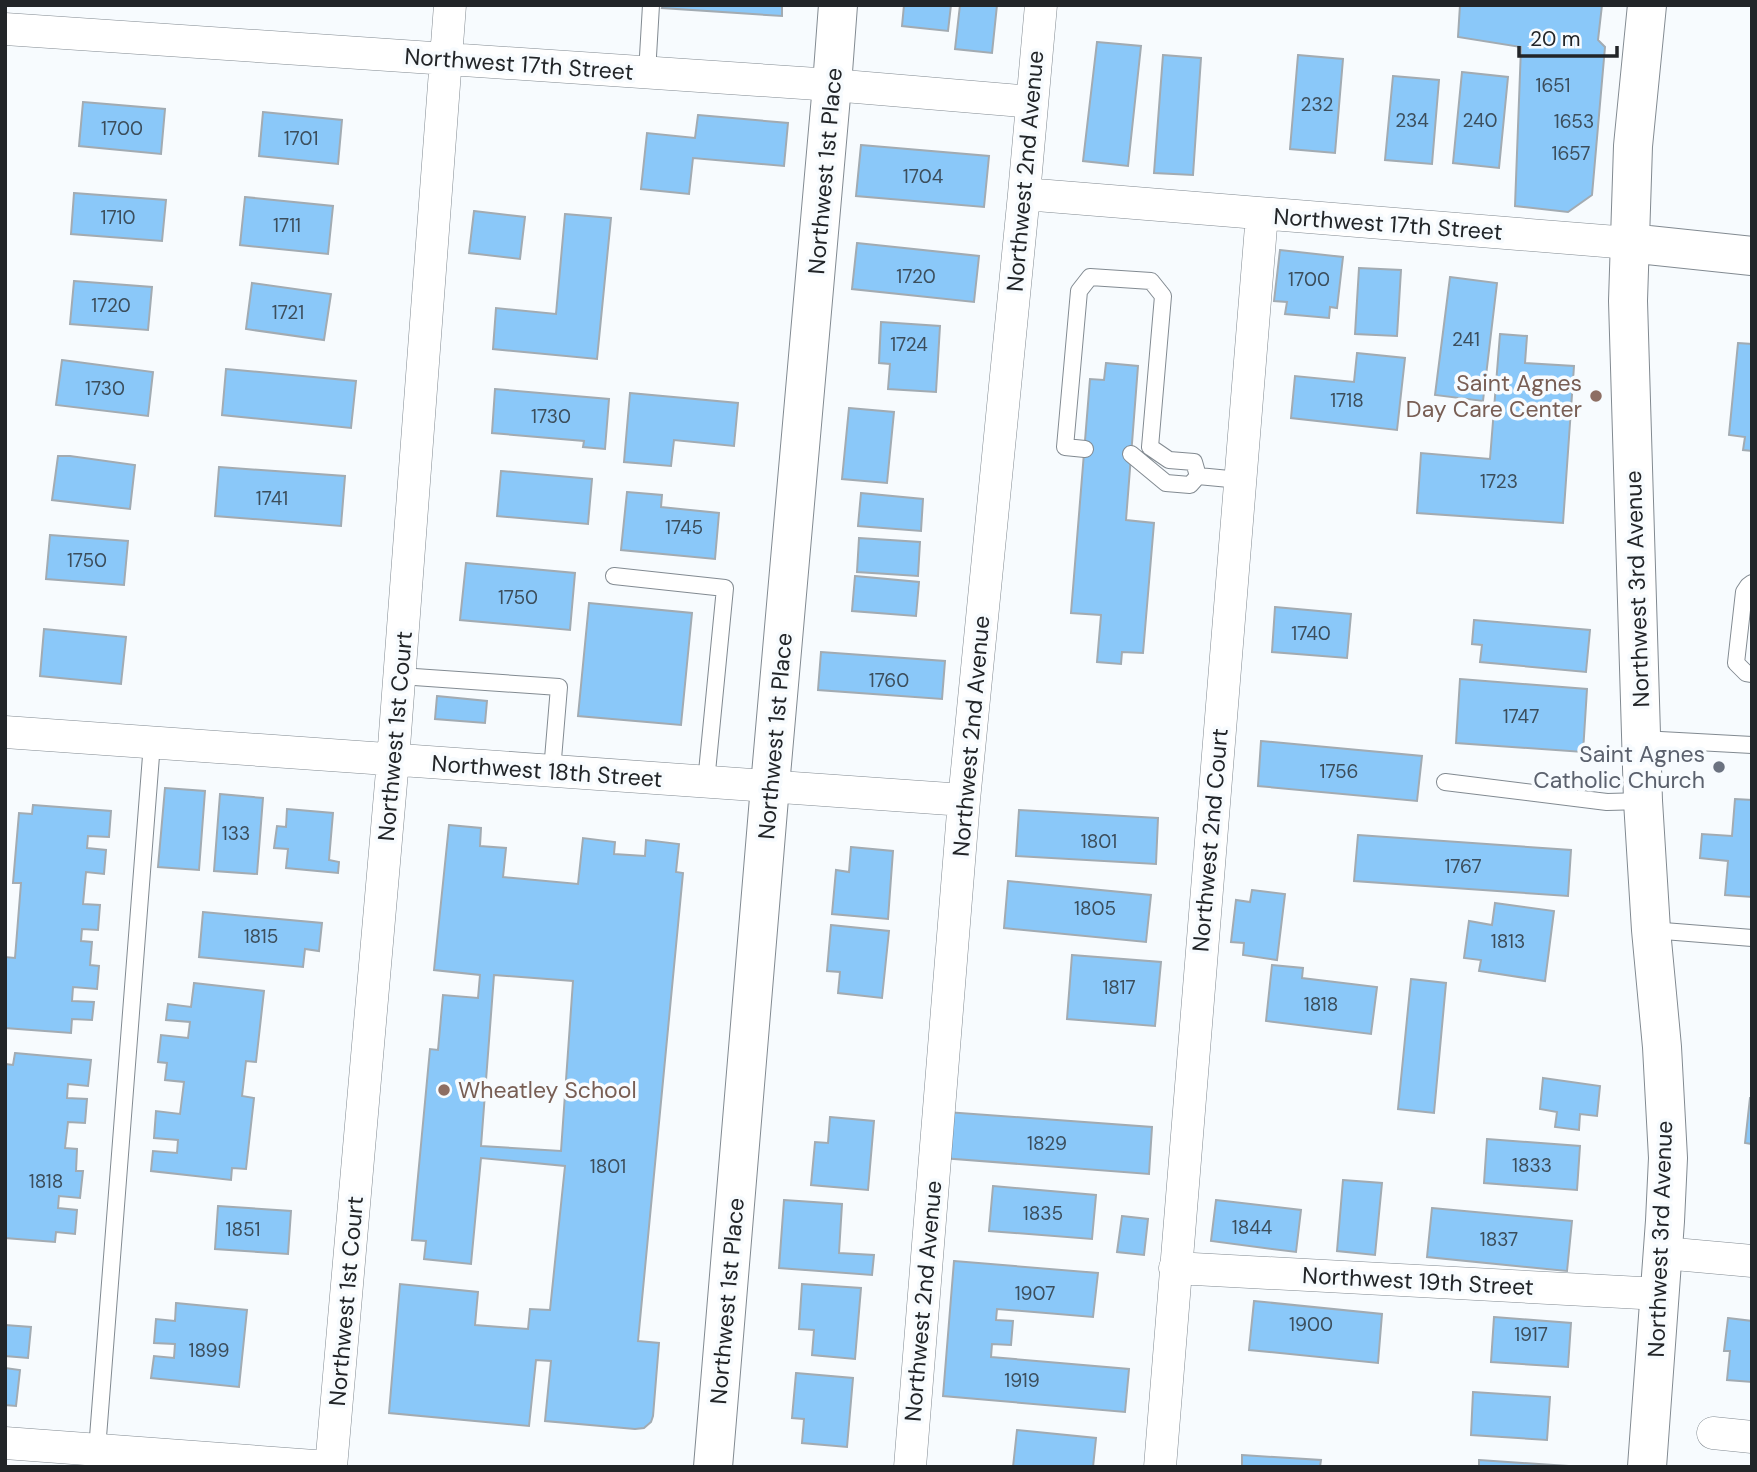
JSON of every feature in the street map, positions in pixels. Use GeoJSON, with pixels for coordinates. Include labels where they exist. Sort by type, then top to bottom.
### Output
{"type":"FeatureCollection","features":[{"type":"Feature","properties":{"kind":"street","name":"Northwest 1st Court"},"geometry":{"type":"LineString","coordinates":[[330,1467],[400,676],[450,5]]}},
{"type":"Feature","properties":{"kind":"street","name":"Northwest 1st Place"},"geometry":{"type":"LineString","coordinates":[[713,1467],[838,5]]}},
{"type":"Feature","properties":{"kind":"street","name":"Northwest 2nd Avenue"},"geometry":{"type":"LineString","coordinates":[[910,1467],[964,800],[1041,5]]}},
{"type":"Feature","properties":{"kind":"street","name":"Northwest 3rd Avenue"},"geometry":{"type":"LineString","coordinates":[[1647,5],[1633,146],[1628,301],[1643,801],[1667,1125],[1667,1189],[1647,1467]]}},
{"type":"Feature","properties":{"kind":"street","name":"Northwest 17th Street"},"geometry":{"type":"LineString","coordinates":[[5,29],[832,85],[1032,102]]}},
{"type":"Feature","properties":{"kind":"street","name":"Northwest 17th Street"},"geometry":{"type":"LineString","coordinates":[[1024,194],[1629,243],[1752,256]]}},
{"type":"Feature","properties":{"kind":"street","name":"Northwest 2nd Court"},"geometry":{"type":"LineString","coordinates":[[1160,1467],[1262,214]]}},
{"type":"Feature","properties":{"kind":"street","name":"Northwest 18th Street"},"geometry":{"type":"LineString","coordinates":[[5,732],[964,800]]}},
{"type":"Feature","properties":{"kind":"street"},"geometry":{"type":"LineString","coordinates":[[1663,1253],[1752,1261]]}},
{"type":"Feature","properties":{"kind":"street","name":"Northwest 19th Street"},"geometry":{"type":"LineString","coordinates":[[1175,1268],[1660,1294]]}},
{"type":"Feature","properties":{"kind":"street"},"geometry":{"type":"LineString","coordinates":[[1713,1433],[1752,1437]]}},
{"type":"Feature","properties":{"kind":"street"},"geometry":{"type":"LineString","coordinates":[[5,1443],[330,1467]]}},
{"type":"Feature","properties":{"kind":"lane"},"geometry":{"type":"LineString","coordinates":[[647,73],[652,5]]}},
{"type":"Feature","properties":{"kind":"lane"},"geometry":{"type":"LineString","coordinates":[[1085,449],[1065,447],[1079,291],[1090,277],[1151,281],[1163,296],[1150,447]]}},
{"type":"Feature","properties":{"kind":"lane"},"geometry":{"type":"LineString","coordinates":[[1150,447],[1131,454],[1166,482],[1190,485],[1198,475]]}},
{"type":"Feature","properties":{"kind":"lane"},"geometry":{"type":"LineString","coordinates":[[1150,447],[1169,460],[1194,463],[1198,475]]}},
{"type":"Feature","properties":{"kind":"lane"},"geometry":{"type":"LineString","coordinates":[[1198,475],[1240,480]]}},
{"type":"Feature","properties":{"kind":"lane"},"geometry":{"type":"LineString","coordinates":[[614,576],[725,588],[706,782]]}},
{"type":"Feature","properties":{"kind":"lane"},"geometry":{"type":"LineString","coordinates":[[1752,583],[1744,592],[1736,663],[1746,673],[1752,674]]}},
{"type":"Feature","properties":{"kind":"lane"},"geometry":{"type":"LineString","coordinates":[[400,676],[559,687],[552,771]]}},
{"type":"Feature","properties":{"kind":"lane"},"geometry":{"type":"LineString","coordinates":[[1642,739],[1752,745]]}},
{"type":"Feature","properties":{"kind":"lane"},"geometry":{"type":"LineString","coordinates":[[97,1450],[152,743]]}},
{"type":"Feature","properties":{"kind":"lane"},"geometry":{"type":"LineString","coordinates":[[1446,782],[1607,802],[1643,801]]}},
{"type":"Feature","properties":{"kind":"lane"},"geometry":{"type":"LineString","coordinates":[[1651,930],[1752,938]]}},
{"type":"Feature","properties":{"kind":"building"},"geometry":{"type":"Polygon","coordinates":[[[663,5],[782,5],[782,16],[662,8],[663,5]]]}},
{"type":"Feature","properties":{"kind":"building"},"geometry":{"type":"Polygon","coordinates":[[[904,5],[951,5],[948,31],[902,26],[904,5]]]}},
{"type":"Feature","properties":{"kind":"building"},"geometry":{"type":"Polygon","coordinates":[[[960,5],[997,5],[992,53],[955,49],[960,5]]]}},
{"type":"Feature","properties":{"kind":"building"},"geometry":{"type":"Polygon","coordinates":[[[1460,5],[1602,5],[1598,40],[1605,47],[1592,195],[1568,212],[1515,206],[1521,47],[1458,37],[1460,5]]]}},
{"type":"Feature","properties":{"kind":"building"},"geometry":{"type":"Polygon","coordinates":[[[1097,42],[1141,46],[1128,166],[1083,161],[1097,42]]]}},
{"type":"Feature","properties":{"kind":"building"},"geometry":{"type":"Polygon","coordinates":[[[1163,55],[1201,58],[1193,175],[1154,173],[1163,55]]]}},
{"type":"Feature","properties":{"kind":"building"},"geometry":{"type":"Polygon","coordinates":[[[1298,55],[1343,59],[1335,153],[1290,149],[1298,55]]]}},
{"type":"Feature","properties":{"kind":"building"},"geometry":{"type":"Polygon","coordinates":[[[1462,72],[1508,77],[1499,168],[1453,163],[1462,72]]]}},
{"type":"Feature","properties":{"kind":"building"},"geometry":{"type":"Polygon","coordinates":[[[1393,76],[1439,80],[1432,164],[1385,160],[1393,76]]]}},
{"type":"Feature","properties":{"kind":"building"},"geometry":{"type":"Polygon","coordinates":[[[83,102],[165,109],[161,154],[79,146],[83,102]]]}},
{"type":"Feature","properties":{"kind":"building"},"geometry":{"type":"Polygon","coordinates":[[[263,112],[342,120],[338,164],[259,156],[263,112]]]}},
{"type":"Feature","properties":{"kind":"building"},"geometry":{"type":"Polygon","coordinates":[[[698,115],[788,123],[784,166],[693,158],[689,194],[641,189],[647,133],[695,138],[698,115]]]}},
{"type":"Feature","properties":{"kind":"building"},"geometry":{"type":"Polygon","coordinates":[[[861,145],[989,156],[984,207],[856,196],[861,145]]]}},
{"type":"Feature","properties":{"kind":"building"},"geometry":{"type":"Polygon","coordinates":[[[74,193],[166,200],[162,241],[71,234],[74,193]]]}},
{"type":"Feature","properties":{"kind":"building"},"geometry":{"type":"Polygon","coordinates":[[[245,197],[333,206],[328,254],[240,245],[245,197]]]}},
{"type":"Feature","properties":{"kind":"building"},"geometry":{"type":"Polygon","coordinates":[[[474,211],[525,217],[520,259],[469,253],[474,211]]]}},
{"type":"Feature","properties":{"kind":"building"},"geometry":{"type":"Polygon","coordinates":[[[565,214],[611,218],[597,359],[493,349],[496,308],[556,314],[565,214]]]}},
{"type":"Feature","properties":{"kind":"building"},"geometry":{"type":"Polygon","coordinates":[[[857,243],[979,256],[974,302],[852,289],[857,243]]]}},
{"type":"Feature","properties":{"kind":"building"},"geometry":{"type":"Polygon","coordinates":[[[1280,250],[1343,257],[1337,308],[1330,307],[1329,318],[1285,314],[1287,302],[1274,301],[1280,250]]]}},
{"type":"Feature","properties":{"kind":"building"},"geometry":{"type":"Polygon","coordinates":[[[1359,268],[1401,270],[1397,336],[1355,334],[1359,268]]]}},
{"type":"Feature","properties":{"kind":"building"},"geometry":{"type":"Polygon","coordinates":[[[1450,277],[1497,283],[1483,401],[1435,395],[1450,277]]]}},
{"type":"Feature","properties":{"kind":"building"},"geometry":{"type":"Polygon","coordinates":[[[74,281],[152,287],[148,330],[70,324],[74,281]]]}},
{"type":"Feature","properties":{"kind":"building"},"geometry":{"type":"Polygon","coordinates":[[[252,283],[331,294],[324,340],[246,329],[252,283]]]}},
{"type":"Feature","properties":{"kind":"building"},"geometry":{"type":"Polygon","coordinates":[[[881,322],[940,326],[936,392],[888,389],[890,364],[879,363],[881,322]]]}},
{"type":"Feature","properties":{"kind":"building"},"geometry":{"type":"Polygon","coordinates":[[[1500,334],[1527,336],[1525,363],[1574,366],[1563,523],[1417,513],[1421,453],[1490,459],[1500,334]]]}},
{"type":"Feature","properties":{"kind":"building"},"geometry":{"type":"Polygon","coordinates":[[[1738,343],[1752,344],[1752,451],[1743,450],[1745,437],[1729,435],[1738,343]]]}},
{"type":"Feature","properties":{"kind":"building"},"geometry":{"type":"Polygon","coordinates":[[[1357,353],[1405,358],[1397,430],[1291,418],[1295,376],[1354,382],[1357,353]]]}},
{"type":"Feature","properties":{"kind":"building"},"geometry":{"type":"Polygon","coordinates":[[[62,360],[153,372],[148,416],[56,405],[62,360]]]}},
{"type":"Feature","properties":{"kind":"building"},"geometry":{"type":"Polygon","coordinates":[[[1106,363],[1138,366],[1126,520],[1154,523],[1143,653],[1122,652],[1121,664],[1097,662],[1101,615],[1071,613],[1090,379],[1104,380],[1106,363]]]}},
{"type":"Feature","properties":{"kind":"building"},"geometry":{"type":"Polygon","coordinates":[[[226,369],[356,381],[351,428],[222,415],[226,369]]]}},
{"type":"Feature","properties":{"kind":"building"},"geometry":{"type":"Polygon","coordinates":[[[495,389],[609,399],[605,449],[583,447],[584,441],[492,433],[495,389]]]}},
{"type":"Feature","properties":{"kind":"building"},"geometry":{"type":"Polygon","coordinates":[[[630,393],[738,403],[734,446],[674,440],[671,466],[624,462],[630,393]]]}},
{"type":"Feature","properties":{"kind":"building"},"geometry":{"type":"Polygon","coordinates":[[[849,408],[894,412],[887,483],[842,479],[849,408]]]}},
{"type":"Feature","properties":{"kind":"building"},"geometry":{"type":"Polygon","coordinates":[[[58,456],[135,465],[130,509],[52,500],[58,456]]]}},
{"type":"Feature","properties":{"kind":"building"},"geometry":{"type":"Polygon","coordinates":[[[219,467],[345,476],[341,526],[215,516],[219,467]]]}},
{"type":"Feature","properties":{"kind":"building"},"geometry":{"type":"Polygon","coordinates":[[[501,471],[592,479],[588,524],[497,516],[501,471]]]}},
{"type":"Feature","properties":{"kind":"building"},"geometry":{"type":"Polygon","coordinates":[[[627,492],[662,495],[661,507],[719,513],[715,559],[621,550],[627,492]]]}},
{"type":"Feature","properties":{"kind":"building"},"geometry":{"type":"Polygon","coordinates":[[[861,493],[923,499],[921,531],[858,526],[861,493]]]}},
{"type":"Feature","properties":{"kind":"building"},"geometry":{"type":"Polygon","coordinates":[[[50,535],[128,541],[124,585],[46,579],[50,535]]]}},
{"type":"Feature","properties":{"kind":"building"},"geometry":{"type":"Polygon","coordinates":[[[859,538],[920,542],[918,576],[857,572],[859,538]]]}},
{"type":"Feature","properties":{"kind":"building"},"geometry":{"type":"Polygon","coordinates":[[[466,563],[575,573],[570,630],[460,620],[466,563]]]}},
{"type":"Feature","properties":{"kind":"building"},"geometry":{"type":"Polygon","coordinates":[[[855,576],[919,582],[916,616],[852,611],[855,576]]]}},
{"type":"Feature","properties":{"kind":"building"},"geometry":{"type":"Polygon","coordinates":[[[589,603],[692,613],[681,725],[578,716],[589,603]]]}},
{"type":"Feature","properties":{"kind":"building"},"geometry":{"type":"Polygon","coordinates":[[[1275,607],[1351,614],[1347,658],[1272,652],[1275,607]]]}},
{"type":"Feature","properties":{"kind":"building"},"geometry":{"type":"Polygon","coordinates":[[[1474,620],[1590,630],[1586,672],[1480,662],[1482,645],[1472,644],[1474,620]]]}},
{"type":"Feature","properties":{"kind":"building"},"geometry":{"type":"Polygon","coordinates":[[[44,629],[126,637],[121,684],[40,676],[44,629]]]}},
{"type":"Feature","properties":{"kind":"building"},"geometry":{"type":"Polygon","coordinates":[[[821,652],[945,661],[942,699],[818,690],[821,652]]]}},
{"type":"Feature","properties":{"kind":"building"},"geometry":{"type":"Polygon","coordinates":[[[1460,679],[1587,689],[1583,752],[1456,743],[1460,679]]]}},
{"type":"Feature","properties":{"kind":"building"},"geometry":{"type":"Polygon","coordinates":[[[437,696],[487,701],[485,723],[435,719],[437,696]]]}},
{"type":"Feature","properties":{"kind":"building"},"geometry":{"type":"Polygon","coordinates":[[[1261,741],[1422,756],[1417,801],[1258,786],[1261,741]]]}},
{"type":"Feature","properties":{"kind":"building"},"geometry":{"type":"Polygon","coordinates":[[[165,788],[205,791],[199,870],[158,867],[165,788]]]}},
{"type":"Feature","properties":{"kind":"building"},"geometry":{"type":"Polygon","coordinates":[[[220,794],[263,798],[257,874],[214,871],[220,794]]]}},
{"type":"Feature","properties":{"kind":"building"},"geometry":{"type":"Polygon","coordinates":[[[1735,799],[1752,800],[1752,897],[1725,895],[1728,861],[1700,858],[1702,834],[1732,836],[1735,799]]]}},
{"type":"Feature","properties":{"kind":"building"},"geometry":{"type":"Polygon","coordinates":[[[33,805],[111,811],[109,837],[88,836],[87,848],[106,850],[104,874],[86,872],[83,904],[100,905],[98,930],[82,929],[81,941],[92,942],[90,965],[99,966],[97,989],[73,987],[72,1001],[94,1002],[92,1020],[72,1019],[71,1033],[5,1028],[5,957],[15,958],[21,883],[13,883],[19,813],[32,814],[33,805]]]}},
{"type":"Feature","properties":{"kind":"building"},"geometry":{"type":"Polygon","coordinates":[[[287,809],[333,813],[329,860],[339,862],[338,873],[286,868],[288,849],[274,848],[277,826],[286,827],[287,809]]]}},
{"type":"Feature","properties":{"kind":"building"},"geometry":{"type":"Polygon","coordinates":[[[1019,810],[1158,818],[1156,864],[1016,856],[1019,810]]]}},
{"type":"Feature","properties":{"kind":"building"},"geometry":{"type":"Polygon","coordinates":[[[449,825],[481,828],[480,846],[506,848],[503,877],[578,884],[583,838],[615,842],[614,854],[645,856],[646,840],[679,844],[676,872],[683,873],[638,1341],[659,1343],[653,1416],[644,1428],[545,1421],[551,1361],[536,1360],[529,1426],[389,1413],[400,1284],[478,1292],[475,1325],[528,1329],[530,1309],[550,1310],[565,1166],[481,1158],[471,1264],[424,1259],[426,1241],[412,1240],[430,1049],[438,1050],[443,995],[478,998],[480,975],[434,970],[449,825]],[[494,975],[481,1146],[561,1151],[573,981],[494,975]]]}},
{"type":"Feature","properties":{"kind":"building"},"geometry":{"type":"Polygon","coordinates":[[[1358,835],[1571,850],[1568,896],[1354,881],[1358,835]]]}},
{"type":"Feature","properties":{"kind":"building"},"geometry":{"type":"Polygon","coordinates":[[[851,847],[893,851],[888,919],[832,914],[836,870],[849,872],[851,847]]]}},
{"type":"Feature","properties":{"kind":"building"},"geometry":{"type":"Polygon","coordinates":[[[1008,881],[1151,895],[1146,942],[1004,928],[1008,881]]]}},
{"type":"Feature","properties":{"kind":"building"},"geometry":{"type":"Polygon","coordinates":[[[1252,890],[1285,894],[1277,960],[1243,955],[1244,943],[1231,942],[1236,900],[1250,902],[1252,890]]]}},
{"type":"Feature","properties":{"kind":"building"},"geometry":{"type":"Polygon","coordinates":[[[1495,903],[1554,911],[1545,981],[1479,971],[1481,960],[1464,958],[1469,921],[1492,925],[1495,903]]]}},
{"type":"Feature","properties":{"kind":"building"},"geometry":{"type":"Polygon","coordinates":[[[203,912],[322,923],[319,951],[305,949],[303,967],[199,957],[203,912]]]}},
{"type":"Feature","properties":{"kind":"building"},"geometry":{"type":"Polygon","coordinates":[[[831,925],[889,931],[882,998],[838,993],[840,972],[827,971],[831,925]]]}},
{"type":"Feature","properties":{"kind":"building"},"geometry":{"type":"Polygon","coordinates":[[[1072,955],[1161,962],[1155,1026],[1067,1019],[1072,955]]]}},
{"type":"Feature","properties":{"kind":"building"},"geometry":{"type":"Polygon","coordinates":[[[1272,965],[1303,968],[1302,978],[1377,987],[1371,1034],[1266,1021],[1272,965]]]}},
{"type":"Feature","properties":{"kind":"building"},"geometry":{"type":"Polygon","coordinates":[[[1411,979],[1446,983],[1434,1113],[1398,1109],[1411,979]]]}},
{"type":"Feature","properties":{"kind":"building"},"geometry":{"type":"Polygon","coordinates":[[[194,983],[264,991],[256,1062],[246,1061],[242,1096],[254,1098],[246,1169],[232,1168],[231,1180],[151,1171],[153,1151],[177,1153],[178,1140],[154,1138],[156,1111],[180,1114],[184,1082],[165,1080],[167,1063],[158,1062],[161,1035],[188,1038],[190,1022],[166,1020],[168,1004],[191,1007],[194,983]]]}},
{"type":"Feature","properties":{"kind":"building"},"geometry":{"type":"Polygon","coordinates":[[[15,1053],[91,1060],[88,1086],[68,1084],[67,1098],[87,1099],[85,1123],[68,1122],[65,1148],[77,1149],[76,1171],[83,1171],[80,1198],[59,1196],[58,1208],[77,1210],[75,1234],[56,1232],[55,1242],[5,1238],[5,1064],[13,1065],[15,1053]]]}},
{"type":"Feature","properties":{"kind":"building"},"geometry":{"type":"Polygon","coordinates":[[[1543,1078],[1600,1086],[1597,1116],[1580,1114],[1579,1130],[1555,1127],[1557,1112],[1540,1109],[1543,1078]]]}},
{"type":"Feature","properties":{"kind":"building"},"geometry":{"type":"Polygon","coordinates":[[[1752,1098],[1752,1144],[1745,1143],[1752,1098]]]}},
{"type":"Feature","properties":{"kind":"building"},"geometry":{"type":"Polygon","coordinates":[[[946,1112],[1152,1127],[1149,1174],[942,1158],[946,1112]]]}},
{"type":"Feature","properties":{"kind":"building"},"geometry":{"type":"Polygon","coordinates":[[[830,1117],[874,1121],[868,1190],[811,1185],[815,1142],[828,1143],[830,1117]]]}},
{"type":"Feature","properties":{"kind":"building"},"geometry":{"type":"Polygon","coordinates":[[[1487,1139],[1580,1146],[1577,1190],[1484,1183],[1487,1139]]]}},
{"type":"Feature","properties":{"kind":"building"},"geometry":{"type":"Polygon","coordinates":[[[1343,1180],[1382,1183],[1375,1255],[1337,1251],[1343,1180]]]}},
{"type":"Feature","properties":{"kind":"building"},"geometry":{"type":"Polygon","coordinates":[[[993,1186],[1096,1195],[1092,1239],[989,1231],[993,1186]]]}},
{"type":"Feature","properties":{"kind":"building"},"geometry":{"type":"Polygon","coordinates":[[[784,1200],[842,1204],[839,1253],[874,1255],[872,1275],[779,1268],[784,1200]]]}},
{"type":"Feature","properties":{"kind":"building"},"geometry":{"type":"Polygon","coordinates":[[[1216,1200],[1301,1210],[1296,1252],[1211,1241],[1216,1200]]]}},
{"type":"Feature","properties":{"kind":"building"},"geometry":{"type":"Polygon","coordinates":[[[218,1206],[291,1211],[288,1254],[215,1249],[218,1206]]]}},
{"type":"Feature","properties":{"kind":"building"},"geometry":{"type":"Polygon","coordinates":[[[1432,1208],[1572,1221],[1567,1271],[1427,1257],[1432,1208]]]}},
{"type":"Feature","properties":{"kind":"building"},"geometry":{"type":"Polygon","coordinates":[[[1122,1216],[1148,1219],[1144,1255],[1117,1252],[1122,1216]]]}},
{"type":"Feature","properties":{"kind":"building"},"geometry":{"type":"Polygon","coordinates":[[[954,1261],[1098,1273],[1093,1317],[997,1309],[996,1320],[1013,1321],[1011,1345],[992,1344],[991,1357],[1129,1369],[1125,1412],[943,1396],[954,1261]]]}},
{"type":"Feature","properties":{"kind":"building"},"geometry":{"type":"Polygon","coordinates":[[[802,1284],[861,1288],[855,1359],[812,1355],[814,1330],[799,1329],[802,1284]]]}},
{"type":"Feature","properties":{"kind":"building"},"geometry":{"type":"Polygon","coordinates":[[[1254,1301],[1382,1314],[1378,1363],[1249,1350],[1254,1301]]]}},
{"type":"Feature","properties":{"kind":"building"},"geometry":{"type":"Polygon","coordinates":[[[176,1303],[247,1310],[239,1387],[151,1378],[154,1356],[174,1358],[175,1344],[154,1343],[156,1319],[175,1321],[176,1303]]]}},
{"type":"Feature","properties":{"kind":"building"},"geometry":{"type":"Polygon","coordinates":[[[1494,1317],[1571,1323],[1568,1367],[1491,1362],[1494,1317]]]}},
{"type":"Feature","properties":{"kind":"building"},"geometry":{"type":"Polygon","coordinates":[[[1728,1318],[1752,1321],[1752,1382],[1727,1380],[1730,1351],[1724,1351],[1728,1318]]]}},
{"type":"Feature","properties":{"kind":"building"},"geometry":{"type":"Polygon","coordinates":[[[5,1325],[31,1327],[28,1358],[5,1356],[5,1325]]]}},
{"type":"Feature","properties":{"kind":"building"},"geometry":{"type":"Polygon","coordinates":[[[5,1368],[20,1370],[16,1406],[5,1405],[5,1368]]]}},
{"type":"Feature","properties":{"kind":"building"},"geometry":{"type":"Polygon","coordinates":[[[796,1373],[853,1378],[847,1447],[802,1443],[804,1419],[792,1418],[796,1373]]]}},
{"type":"Feature","properties":{"kind":"building"},"geometry":{"type":"Polygon","coordinates":[[[1473,1392],[1550,1397],[1547,1440],[1471,1435],[1473,1392]]]}},
{"type":"Feature","properties":{"kind":"building"},"geometry":{"type":"Polygon","coordinates":[[[1017,1430],[1096,1438],[1093,1467],[1013,1467],[1017,1430]]]}},
{"type":"Feature","properties":{"kind":"building"},"geometry":{"type":"Polygon","coordinates":[[[1242,1455],[1321,1460],[1320,1467],[1242,1467],[1242,1455]]]}},
{"type":"Feature","properties":{"kind":"building"},"geometry":{"type":"Polygon","coordinates":[[[1479,1460],[1568,1466],[1568,1467],[1479,1467],[1479,1460]]]}},
{"type":"Feature","properties":{"kind":"place","name":"Saint Agnes Day Care Center"},"geometry":{"type":"Point","coordinates":[1596,396]}},
{"type":"Feature","properties":{"kind":"place","name":"Saint Agnes Catholic Church"},"geometry":{"type":"Point","coordinates":[1719,767]}},
{"type":"Feature","properties":{"kind":"place","name":"Wheatley School"},"geometry":{"type":"Point","coordinates":[444,1090]}}]}
